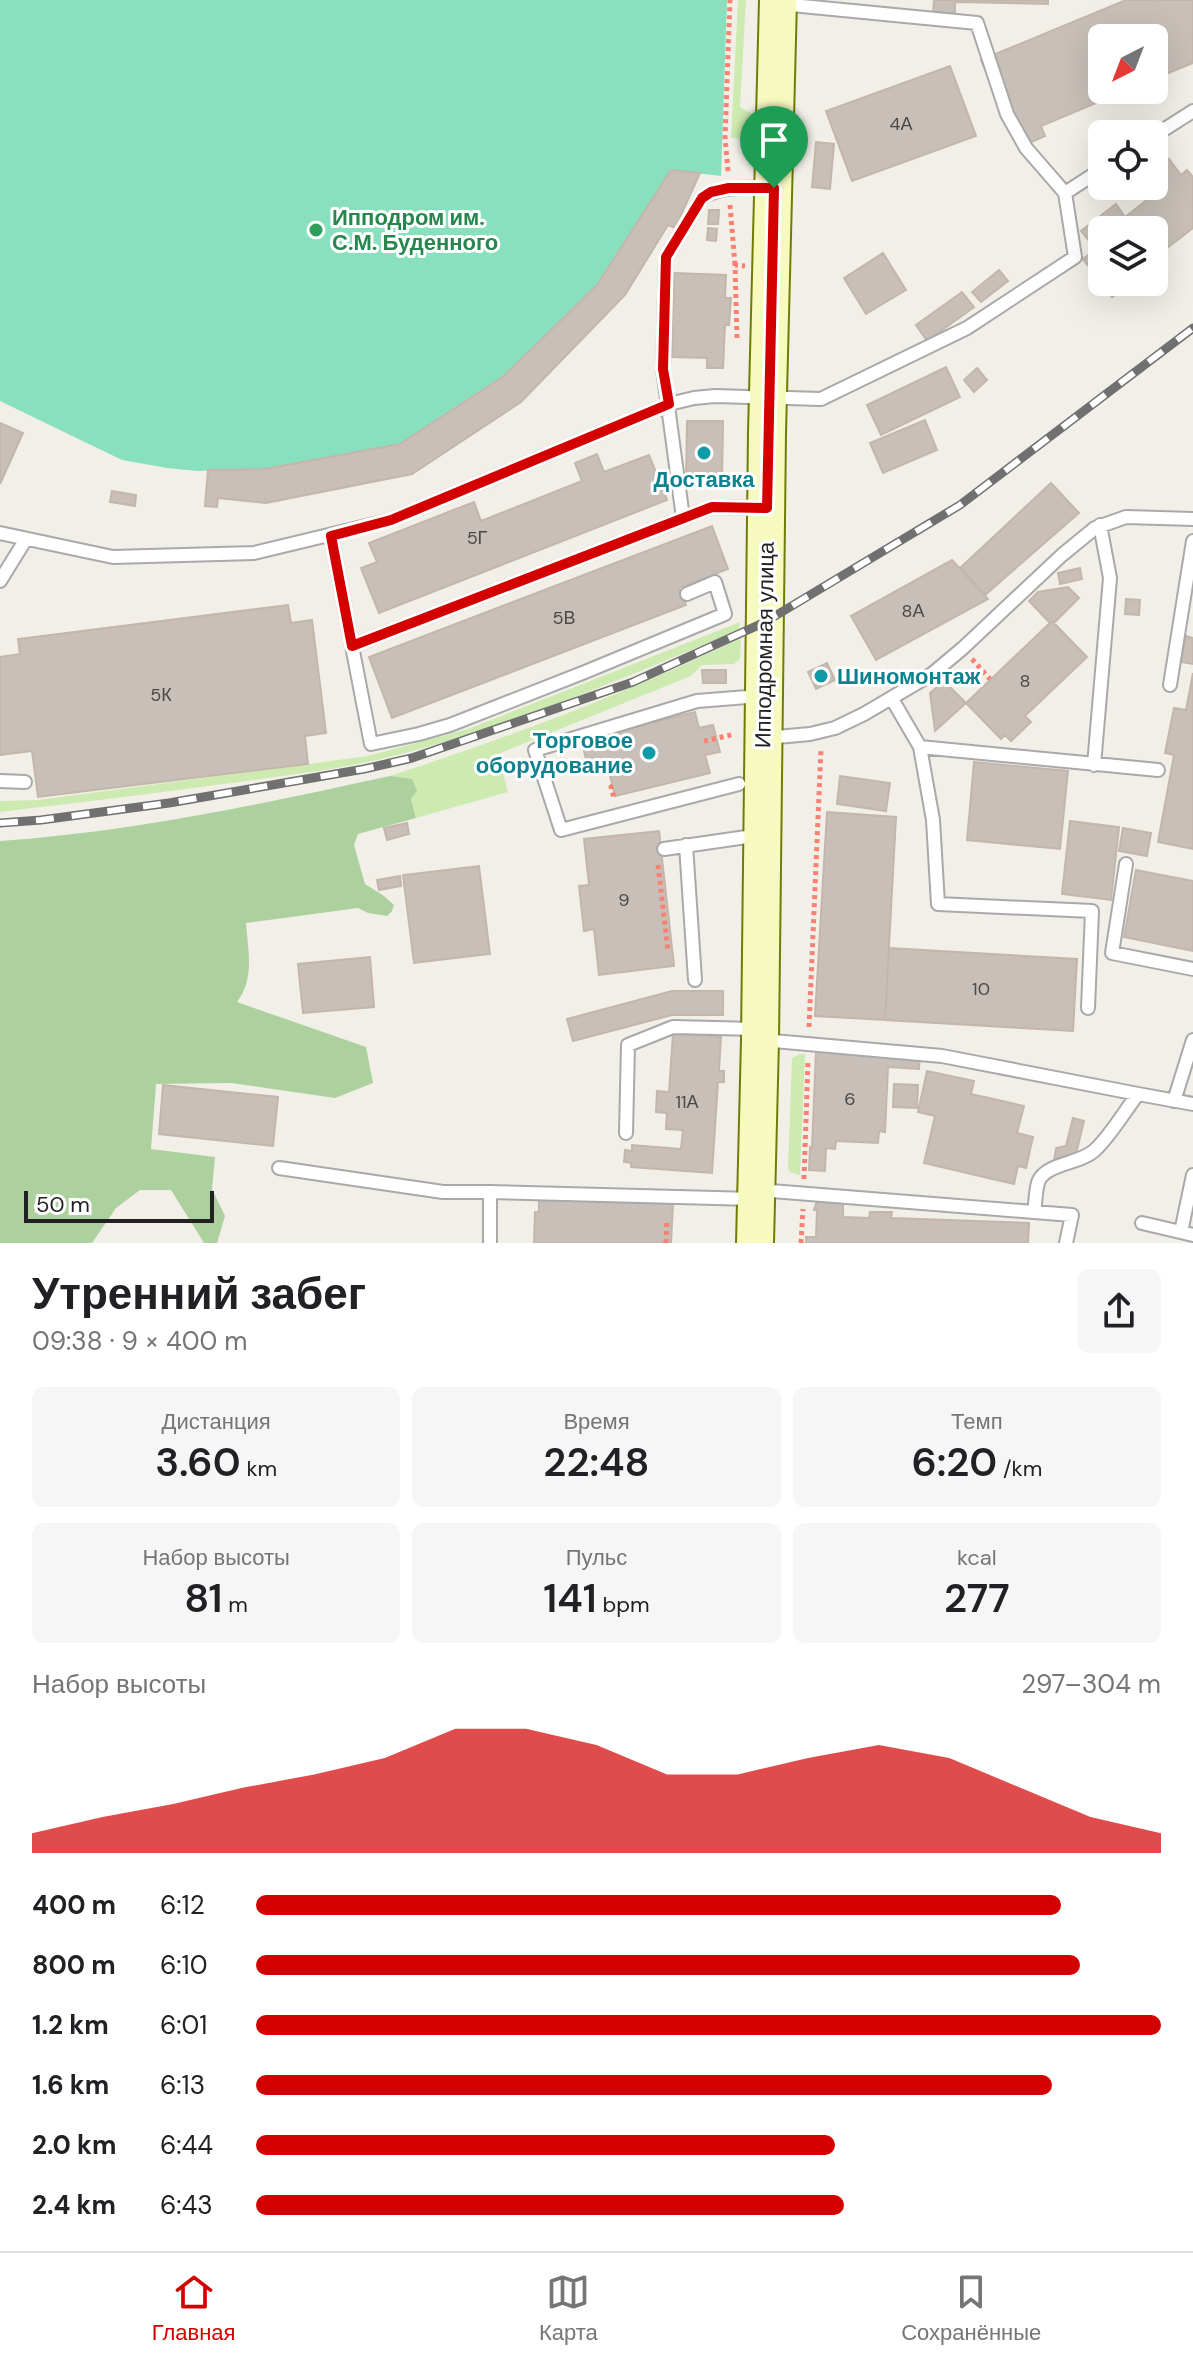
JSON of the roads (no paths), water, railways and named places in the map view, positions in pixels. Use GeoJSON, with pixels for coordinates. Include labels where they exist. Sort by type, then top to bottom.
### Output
{"type":"FeatureCollection","features":[{"type":"Feature","properties":{"kind":"street","name":"Ипподромная улица"},"geometry":{"type":"LineString","coordinates":[[755,1243],[762,835],[750,735],[763,696],[778,2]]}},
{"type":"Feature","properties":{"kind":"lane"},"geometry":{"type":"LineString","coordinates":[[0,533],[113,557],[254,553],[331,536],[391,520],[669,404],[715,396],[821,399],[967,328],[1075,257],[1065,193],[1026,148],[1007,114],[977,23],[778,2]]}},
{"type":"Feature","properties":{"kind":"lane"},"geometry":{"type":"LineString","coordinates":[[1168,127],[1193,111]]}},
{"type":"Feature","properties":{"kind":"lane"},"geometry":{"type":"LineString","coordinates":[[1065,193],[1088,178]]}},
{"type":"Feature","properties":{"kind":"lane"},"geometry":{"type":"LineString","coordinates":[[683,518],[663,369],[666,257],[702,198],[711,192],[729,188],[774,188]]}},
{"type":"Feature","properties":{"kind":"lane"},"geometry":{"type":"LineString","coordinates":[[352,646],[712,507],[767,508]]}},
{"type":"Feature","properties":{"kind":"lane"},"geometry":{"type":"LineString","coordinates":[[750,735],[810,734],[835,728],[892,699],[932,674],[1081,537],[1100,525],[1126,517],[1193,519]]}},
{"type":"Feature","properties":{"kind":"lane"},"geometry":{"type":"LineString","coordinates":[[1094,765],[1110,578],[1100,525]]}},
{"type":"Feature","properties":{"kind":"lane"},"geometry":{"type":"LineString","coordinates":[[331,536],[371,744],[450,725],[725,614],[715,582],[687,594]]}},
{"type":"Feature","properties":{"kind":"lane"},"geometry":{"type":"LineString","coordinates":[[0,581],[26,539]]}},
{"type":"Feature","properties":{"kind":"lane"},"geometry":{"type":"LineString","coordinates":[[1170,685],[1193,541]]}},
{"type":"Feature","properties":{"kind":"lane"},"geometry":{"type":"LineString","coordinates":[[739,784],[561,830],[535,750],[639,716],[697,701],[763,696]]}},
{"type":"Feature","properties":{"kind":"lane"},"geometry":{"type":"LineString","coordinates":[[892,699],[920,747],[933,820],[938,904],[1092,911],[1088,1008]]}},
{"type":"Feature","properties":{"kind":"lane"},"geometry":{"type":"LineString","coordinates":[[920,747],[1158,770]]}},
{"type":"Feature","properties":{"kind":"lane"},"geometry":{"type":"LineString","coordinates":[[0,781],[25,782]]}},
{"type":"Feature","properties":{"kind":"lane"},"geometry":{"type":"LineString","coordinates":[[664,849],[762,835]]}},
{"type":"Feature","properties":{"kind":"lane"},"geometry":{"type":"LineString","coordinates":[[686,845],[695,980]]}},
{"type":"Feature","properties":{"kind":"lane"},"geometry":{"type":"LineString","coordinates":[[1126,864],[1112,953],[1193,969]]}},
{"type":"Feature","properties":{"kind":"lane"},"geometry":{"type":"LineString","coordinates":[[626,1133],[628,1045],[673,1027],[942,1056],[1193,1104]]}},
{"type":"Feature","properties":{"kind":"lane"},"geometry":{"type":"LineString","coordinates":[[1174,1101],[1193,1040]]}},
{"type":"Feature","properties":{"kind":"lane"},"geometry":{"type":"LineString","coordinates":[[1034,1212],[1038,1182],[1044,1174],[1088,1156],[1098,1148],[1138,1094]]}},
{"type":"Feature","properties":{"kind":"lane"},"geometry":{"type":"LineString","coordinates":[[279,1168],[443,1192],[804,1194],[1072,1215],[1066,1243]]}},
{"type":"Feature","properties":{"kind":"lane"},"geometry":{"type":"LineString","coordinates":[[1142,1223],[1187,1233],[1193,1175]]}},
{"type":"Feature","properties":{"kind":"lane"},"geometry":{"type":"LineString","coordinates":[[490,1192],[490,1243]]}},
{"type":"Feature","properties":{"kind":"railway"},"geometry":{"type":"LineString","coordinates":[[0,823],[169,803],[364,769],[412,758],[633,682],[765,622],[960,505],[1193,328]]}},
{"type":"Feature","properties":{"kind":"place","name":"Ипподром им. С.М. Буденного"},"geometry":{"type":"Point","coordinates":[316,230]}},
{"type":"Feature","properties":{"kind":"place","name":"Доставка"},"geometry":{"type":"Point","coordinates":[704,453]}},
{"type":"Feature","properties":{"kind":"place","name":"Шиномонтаж"},"geometry":{"type":"Point","coordinates":[821,676]}},
{"type":"Feature","properties":{"kind":"place","name":"Торговое оборудование"},"geometry":{"type":"Point","coordinates":[649,753]}}]}
